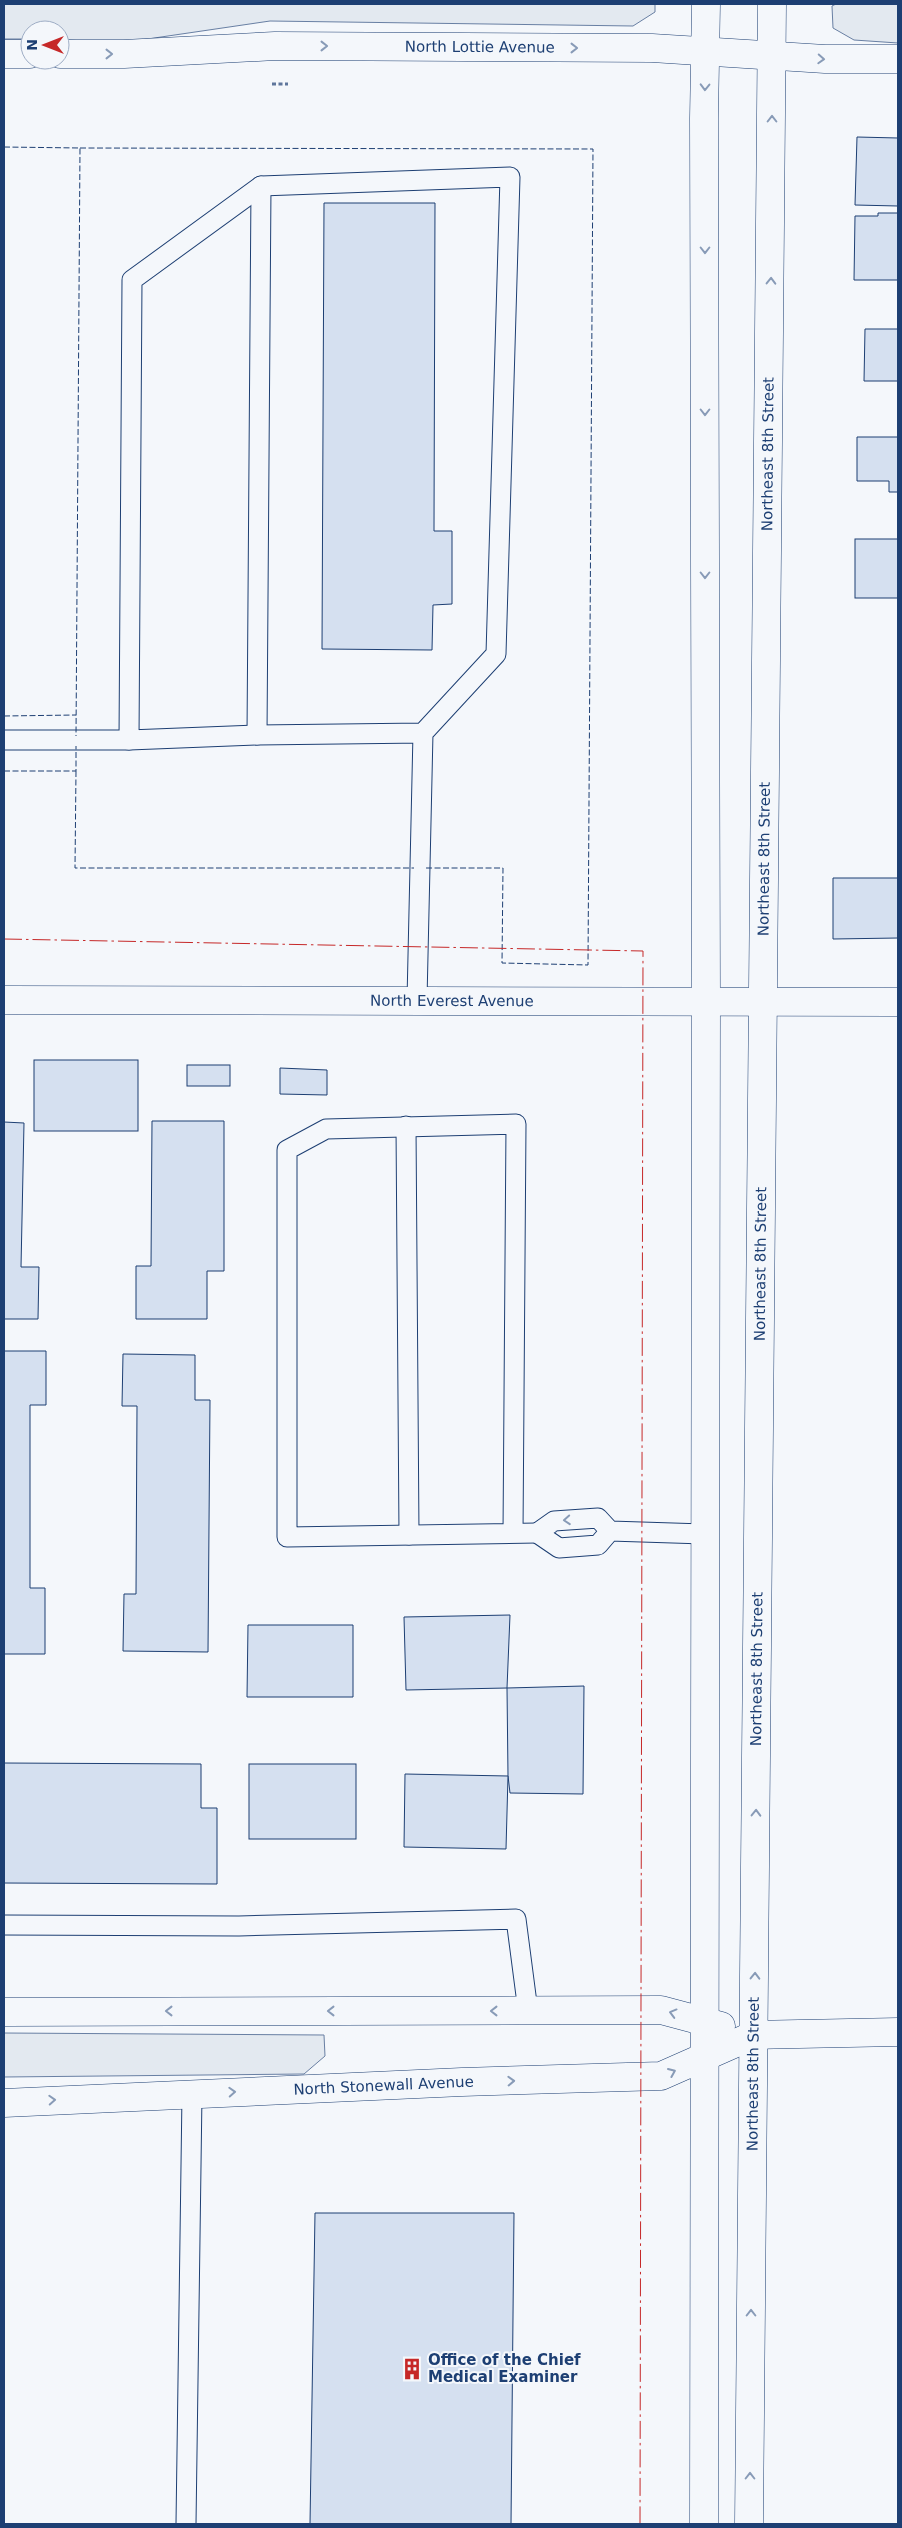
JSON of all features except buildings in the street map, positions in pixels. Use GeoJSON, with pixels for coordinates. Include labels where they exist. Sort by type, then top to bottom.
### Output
{"type":"FeatureCollection","features":[{"type":"Feature","properties":{"kind":"main road"},"geometry":{"type":"LineString","coordinates":[[704,2524],[706,4]]}},
{"type":"Feature","properties":{"kind":"main road","name":"Northeast 8th Street"},"geometry":{"type":"LineString","coordinates":[[749,2524],[772,4]]}},
{"type":"Feature","properties":{"kind":"main road","name":"North Lottie Avenue"},"geometry":{"type":"LineString","coordinates":[[70,54],[124,54],[275,46],[706,50],[825,59],[898,59]]}},
{"type":"Feature","properties":{"kind":"main road"},"geometry":{"type":"LineString","coordinates":[[4,54],[20,54]]}},
{"type":"Feature","properties":{"kind":"main road","name":"North Everest Avenue"},"geometry":{"type":"LineString","coordinates":[[4,1000],[898,1002]]}},
{"type":"Feature","properties":{"kind":"main road","name":"North Stonewall Avenue"},"geometry":{"type":"LineString","coordinates":[[4,2012],[661,2010],[754,2035],[898,2032]]}},
{"type":"Feature","properties":{"kind":"main road","name":"North Stonewall Avenue"},"geometry":{"type":"LineString","coordinates":[[4,2103],[462,2082],[661,2076],[754,2035]]}},
{"type":"Feature","properties":{"kind":"lane"},"geometry":{"type":"LineString","coordinates":[[129,740],[132,280],[261,186],[510,177],[496,654],[423,733],[417,1000]]}},
{"type":"Feature","properties":{"kind":"lane"},"geometry":{"type":"LineString","coordinates":[[257,735],[261,186]]}},
{"type":"Feature","properties":{"kind":"lane"},"geometry":{"type":"LineString","coordinates":[[4,740],[129,740],[257,735],[423,733]]}},
{"type":"Feature","properties":{"kind":"lane"},"geometry":{"type":"LineString","coordinates":[[513,1534],[516,1124],[326,1129],[287,1150],[287,1537],[537,1534],[559,1548],[598,1545],[610,1531]]}},
{"type":"Feature","properties":{"kind":"lane"},"geometry":{"type":"LineString","coordinates":[[406,1126],[409,1535]]}},
{"type":"Feature","properties":{"kind":"lane"},"geometry":{"type":"LineString","coordinates":[[537,1534],[554,1521],[598,1518],[610,1531],[704,1534]]}},
{"type":"Feature","properties":{"kind":"lane"},"geometry":{"type":"LineString","coordinates":[[4,1925],[239,1926],[516,1919],[528,2011]]}},
{"type":"Feature","properties":{"kind":"lane"},"geometry":{"type":"LineString","coordinates":[[186,2524],[192,2094]]}},
{"type":"Feature","properties":{"kind":"shaded area"},"geometry":{"type":"Polygon","coordinates":[[[4,4],[655,4],[655,12],[633,26],[270,21],[127,42],[70,40],[70,20],[20,20],[20,39],[4,39],[4,4]]]}},
{"type":"Feature","properties":{"kind":"shaded area"},"geometry":{"type":"Polygon","coordinates":[[[836,4],[898,4],[898,43],[854,40],[833,28],[832,6],[836,4]]]}},
{"type":"Feature","properties":{"kind":"shaded area"},"geometry":{"type":"Polygon","coordinates":[[[4,2033],[324,2035],[325,2056],[304,2074],[4,2077],[4,2033]]]}},
{"type":"Feature","properties":{"kind":"fence"},"geometry":{"type":"LineString","coordinates":[[4,147],[80,148],[76,736]]}},
{"type":"Feature","properties":{"kind":"fence"},"geometry":{"type":"LineString","coordinates":[[80,148],[593,149],[588,965],[502,963],[503,868],[426,868]]}},
{"type":"Feature","properties":{"kind":"fence"},"geometry":{"type":"LineString","coordinates":[[4,716],[76,715]]}},
{"type":"Feature","properties":{"kind":"fence"},"geometry":{"type":"LineString","coordinates":[[4,771],[76,771],[76,746]]}},
{"type":"Feature","properties":{"kind":"fence"},"geometry":{"type":"LineString","coordinates":[[76,771],[75,868],[414,868]]}},
{"type":"Feature","properties":{"kind":"power"},"geometry":{"type":"LineString","coordinates":[[4,939],[643,951],[640,2524]]}},
{"type":"Feature","properties":{"kind":"place","name":"Office of the Chief Medical Examiner"},"geometry":{"type":"Point","coordinates":[412,2369]}}]}
